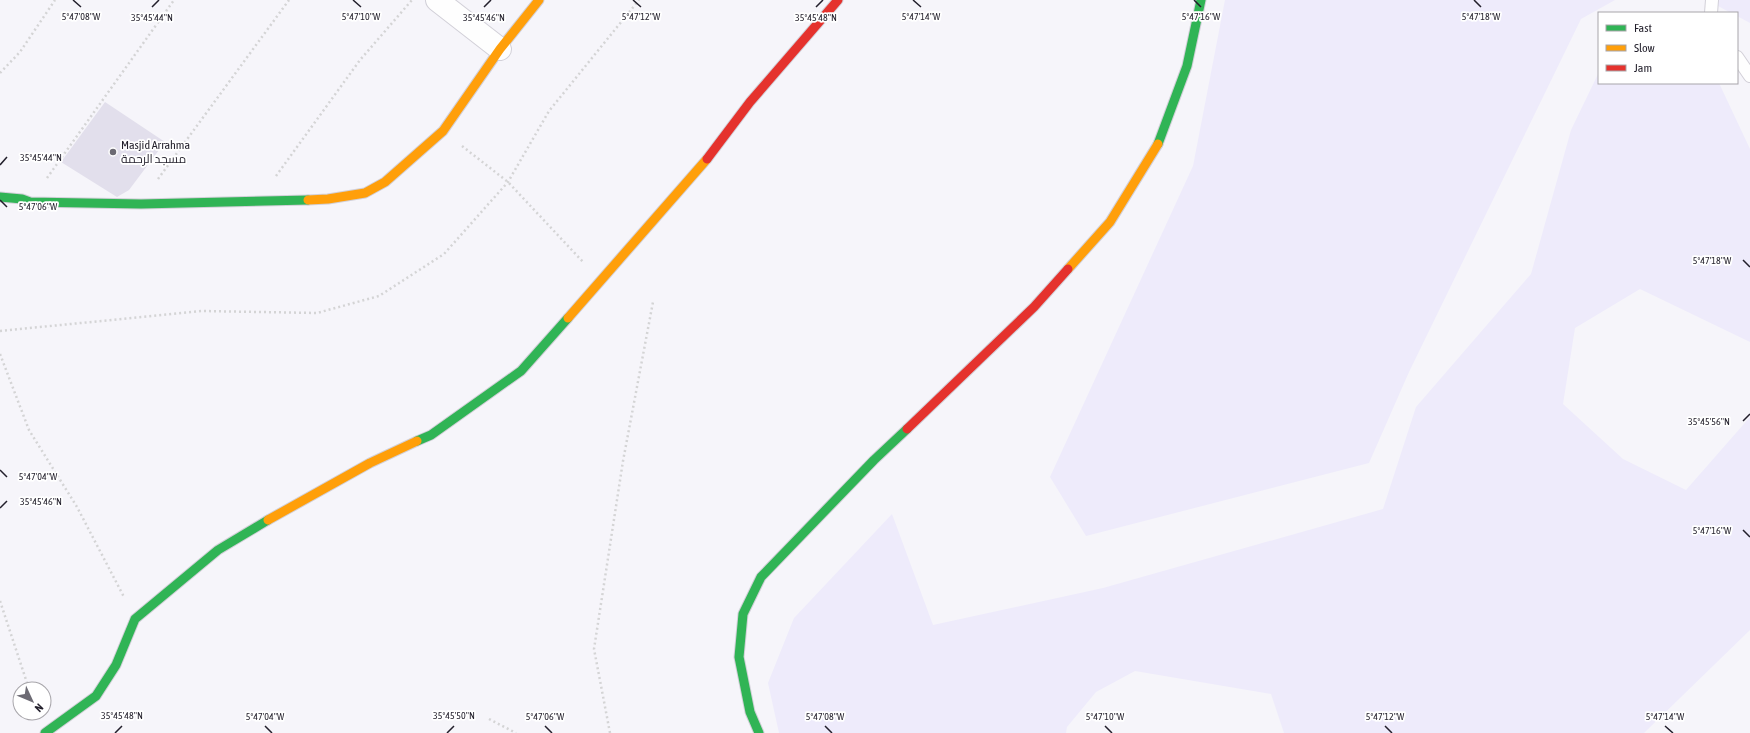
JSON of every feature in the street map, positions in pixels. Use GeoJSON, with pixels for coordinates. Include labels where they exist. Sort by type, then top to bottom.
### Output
{"type":"FeatureCollection","features":[{"type":"Feature","properties":{"kind":"street"},"geometry":{"type":"LineString","coordinates":[[437,0],[500,49]]}},
{"type":"Feature","properties":{"kind":"street"},"geometry":{"type":"LineString","coordinates":[[0,197],[22,199],[30,202],[141,204],[328,199],[365,193],[385,182],[443,131],[500,49],[539,0]]}},
{"type":"Feature","properties":{"kind":"street"},"geometry":{"type":"LineString","coordinates":[[45,733],[96,696],[116,665],[135,619],[218,550],[285,509],[370,463],[431,435],[509,380],[526,366],[703,165],[750,102],[838,0]]}},
{"type":"Feature","properties":{"kind":"street"},"geometry":{"type":"LineString","coordinates":[[759,733],[750,712],[739,657],[743,614],[761,577],[874,460],[1034,307],[1110,222],[1159,142],[1187,66],[1201,0]]}},
{"type":"Feature","properties":{"kind":"lane"},"geometry":{"type":"LineString","coordinates":[[1711,12],[1712,0]]}},
{"type":"Feature","properties":{"kind":"lane"},"geometry":{"type":"LineString","coordinates":[[1738,58],[1750,76]]}},
{"type":"Feature","properties":{"kind":"path"},"geometry":{"type":"LineString","coordinates":[[0,73],[20,52],[55,0]]}},
{"type":"Feature","properties":{"kind":"path"},"geometry":{"type":"LineString","coordinates":[[30,202],[174,0]]}},
{"type":"Feature","properties":{"kind":"path"},"geometry":{"type":"LineString","coordinates":[[141,204],[289,0]]}},
{"type":"Feature","properties":{"kind":"path"},"geometry":{"type":"LineString","coordinates":[[258,201],[360,60],[412,0]]}},
{"type":"Feature","properties":{"kind":"path"},"geometry":{"type":"LineString","coordinates":[[0,331],[202,311],[316,313],[379,296],[444,254],[508,182],[549,111],[638,0]]}},
{"type":"Feature","properties":{"kind":"path"},"geometry":{"type":"LineString","coordinates":[[443,131],[508,182],[600,281]]}},
{"type":"Feature","properties":{"kind":"path"},"geometry":{"type":"LineString","coordinates":[[610,733],[594,649],[623,461],[653,302]]}},
{"type":"Feature","properties":{"kind":"path"},"geometry":{"type":"LineString","coordinates":[[0,354],[29,430],[77,507],[135,619]]}},
{"type":"Feature","properties":{"kind":"path"},"geometry":{"type":"LineString","coordinates":[[0,601],[26,681]]}},
{"type":"Feature","properties":{"kind":"path"},"geometry":{"type":"LineString","coordinates":[[489,720],[516,733]]}},
{"type":"Feature","properties":{"kind":"shaded area"},"geometry":{"type":"Polygon","coordinates":[[[1225,0],[1615,0],[1581,19],[1409,372],[1369,463],[1086,536],[1050,477],[1193,166],[1225,0]]]}},
{"type":"Feature","properties":{"kind":"shaded area"},"geometry":{"type":"Polygon","coordinates":[[[1707,0],[1750,0],[1750,23],[1738,17],[1738,12],[1729,12],[1707,0]]]}},
{"type":"Feature","properties":{"kind":"shaded area"},"geometry":{"type":"Polygon","coordinates":[[[1598,74],[1598,84],[1719,84],[1750,149],[1750,342],[1640,289],[1575,328],[1563,404],[1623,459],[1686,490],[1750,417],[1750,630],[1644,733],[1284,733],[1271,694],[1135,671],[1096,692],[1067,727],[1066,733],[779,733],[768,683],[794,618],[892,514],[933,625],[1103,588],[1383,509],[1416,407],[1531,274],[1571,130],[1598,74]]]}},
{"type":"Feature","properties":{"kind":"building","name":"Masjid Arrahma مسجد الرحمة"},"geometry":{"type":"Polygon","coordinates":[[[105,102],[165,142],[129,190],[117,197],[61,162],[105,102]]]}},
{"type":"Feature","properties":{"kind":"traffic: fast"},"geometry":{"type":"LineString","coordinates":[[1158,144],[1187,66],[1201,0]]}},
{"type":"Feature","properties":{"kind":"traffic: fast"},"geometry":{"type":"LineString","coordinates":[[0,197],[22,199],[30,202],[141,204],[308,200]]}},
{"type":"Feature","properties":{"kind":"traffic: fast"},"geometry":{"type":"LineString","coordinates":[[417,441],[431,435],[521,371],[568,318]]}},
{"type":"Feature","properties":{"kind":"traffic: fast"},"geometry":{"type":"LineString","coordinates":[[759,733],[750,712],[739,657],[743,614],[761,577],[874,460],[907,429]]}},
{"type":"Feature","properties":{"kind":"traffic: fast"},"geometry":{"type":"LineString","coordinates":[[45,733],[96,696],[116,665],[135,619],[218,550],[268,520]]}},
{"type":"Feature","properties":{"kind":"traffic: slow"},"geometry":{"type":"LineString","coordinates":[[308,200],[328,199],[365,193],[385,182],[443,131],[500,49],[539,0]]}},
{"type":"Feature","properties":{"kind":"traffic: slow"},"geometry":{"type":"LineString","coordinates":[[1068,269],[1110,222],[1158,144]]}},
{"type":"Feature","properties":{"kind":"traffic: slow"},"geometry":{"type":"LineString","coordinates":[[568,318],[707,159]]}},
{"type":"Feature","properties":{"kind":"traffic: slow"},"geometry":{"type":"LineString","coordinates":[[268,520],[370,463],[417,441]]}},
{"type":"Feature","properties":{"kind":"traffic: jam"},"geometry":{"type":"LineString","coordinates":[[707,159],[750,102],[838,0]]}},
{"type":"Feature","properties":{"kind":"traffic: jam"},"geometry":{"type":"LineString","coordinates":[[907,429],[1034,307],[1068,269]]}},
{"type":"Feature","properties":{"kind":"place","name":"Masjid Arrahma مسجد الرحمة"},"geometry":{"type":"Point","coordinates":[113,152]}}]}
